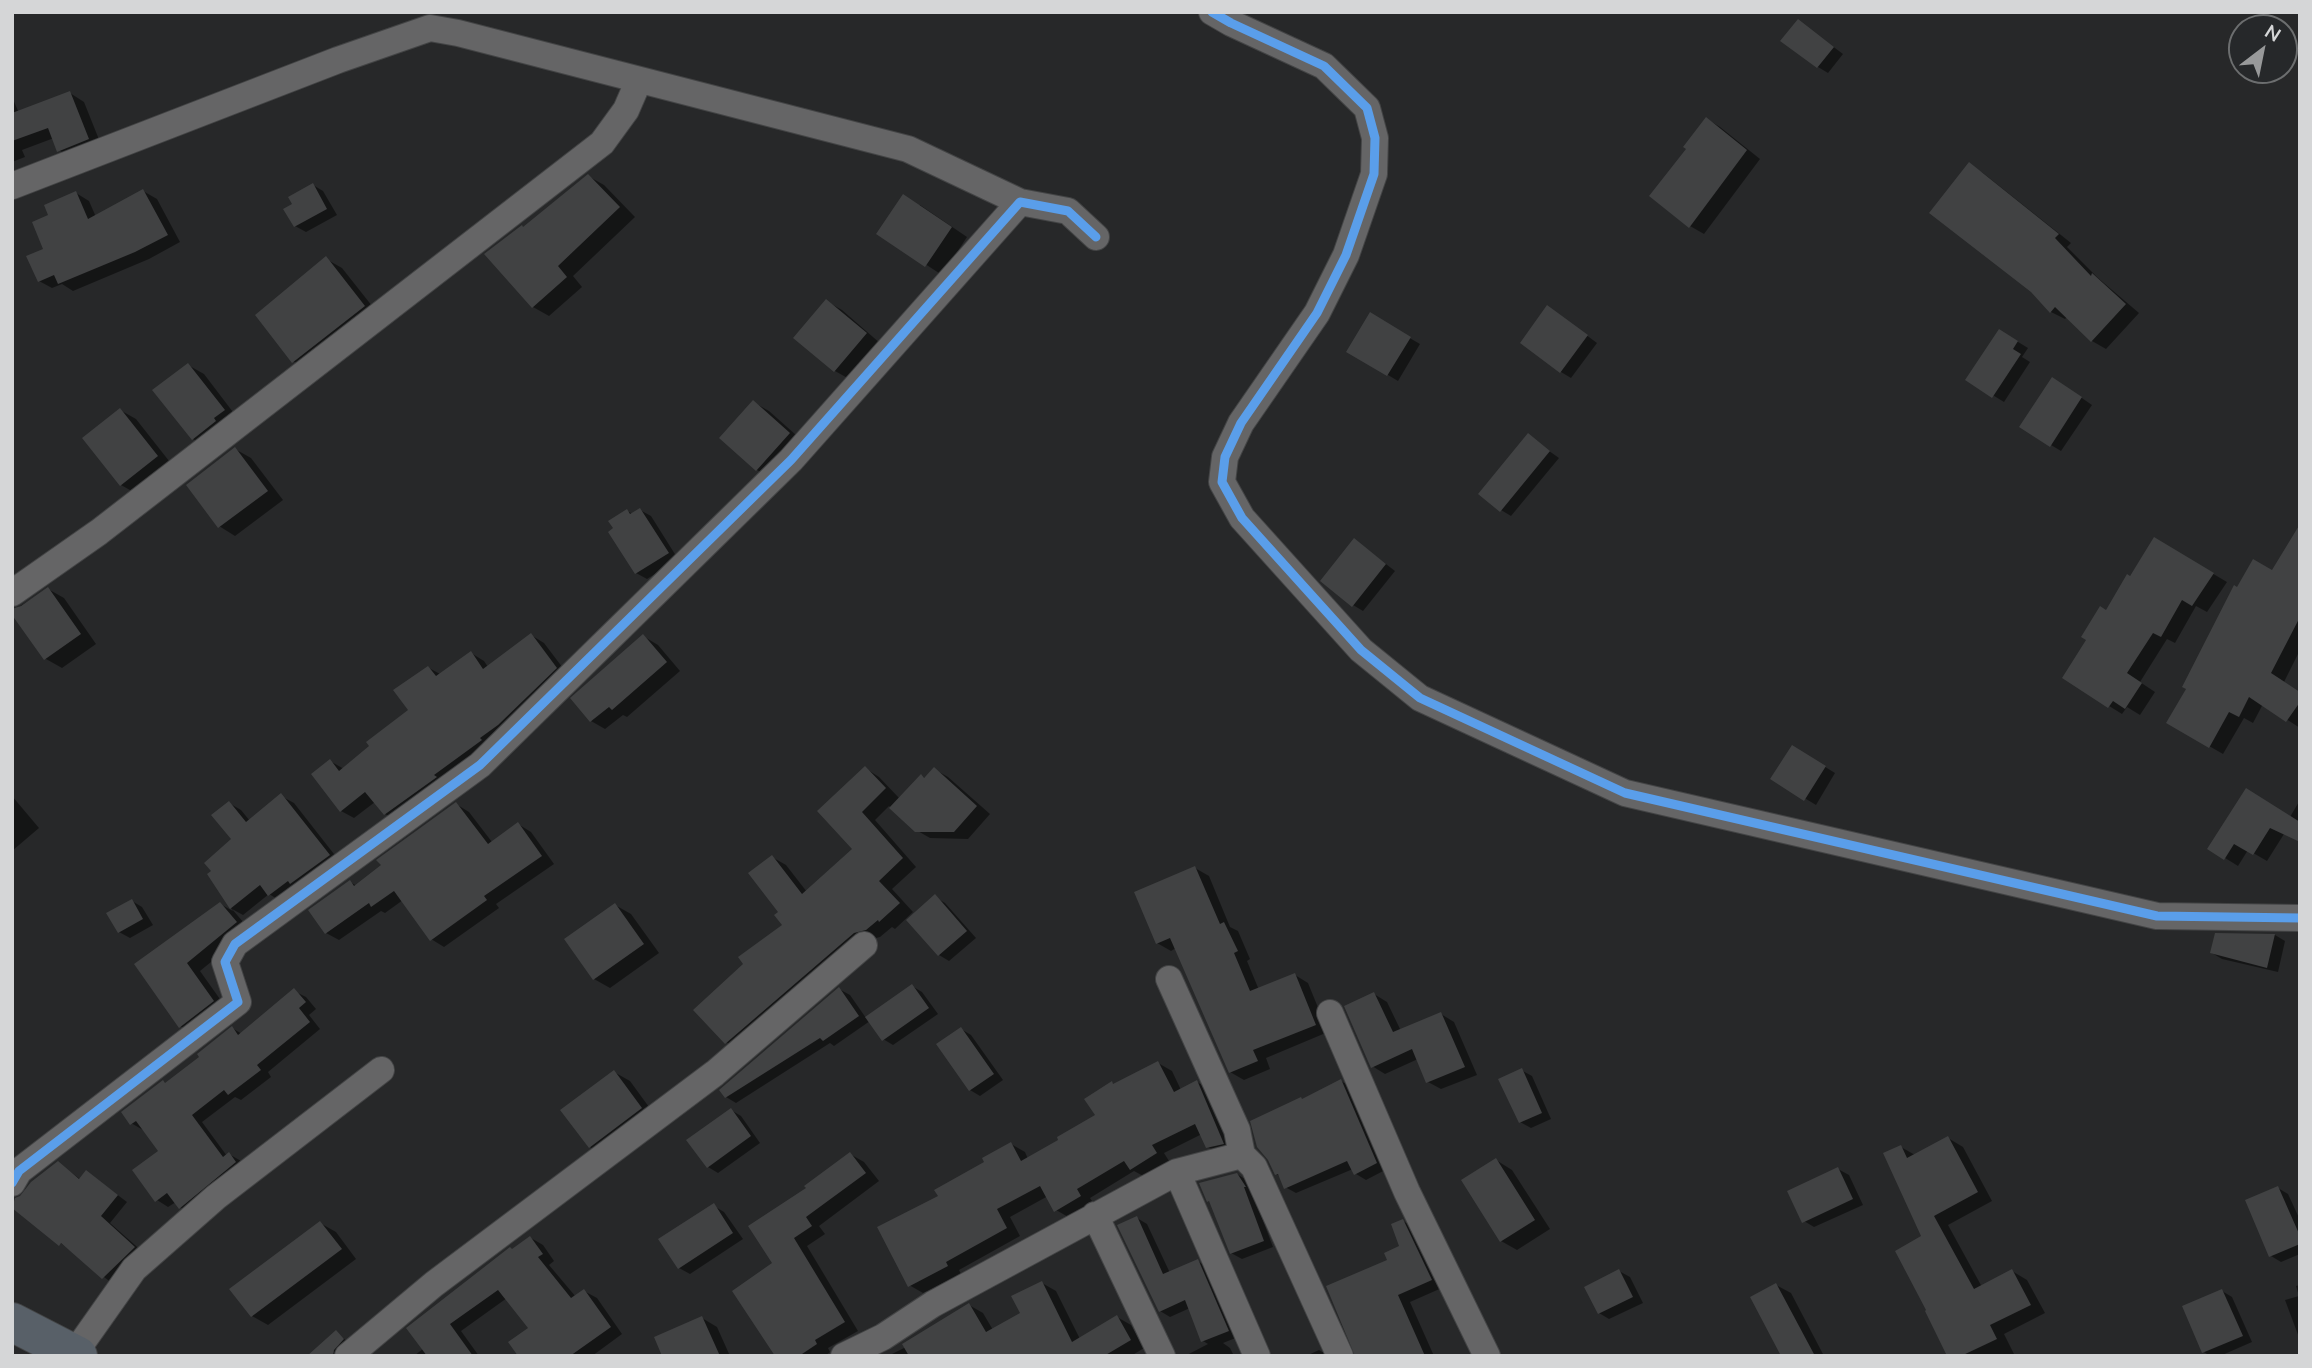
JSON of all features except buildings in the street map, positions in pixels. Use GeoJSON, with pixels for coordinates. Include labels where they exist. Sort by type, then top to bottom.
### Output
{"type":"FeatureCollection","features":[{"type":"Feature","properties":{"kind":"highway"},"geometry":{"type":"LineString","coordinates":[[12,1322],[76,1355]]}},
{"type":"Feature","properties":{"kind":"street"},"geometry":{"type":"LineString","coordinates":[[1212,12],[1324,66],[1367,108],[1375,138],[1374,174],[1346,255],[1317,313],[1241,423],[1225,457],[1222,482],[1242,518],[1361,650],[1420,698],[1625,793],[2157,916],[2300,918]]}},
{"type":"Feature","properties":{"kind":"street"},"geometry":{"type":"LineString","coordinates":[[12,186],[338,60],[430,28],[908,149],[1020,202],[1068,211],[1096,237]]}},
{"type":"Feature","properties":{"kind":"street"},"geometry":{"type":"LineString","coordinates":[[12,593],[99,532],[602,143],[626,110],[639,80]]}},
{"type":"Feature","properties":{"kind":"street"},"geometry":{"type":"LineString","coordinates":[[12,1183],[19,1171],[238,1002],[225,962],[235,944],[480,765],[792,460],[1020,202]]}},
{"type":"Feature","properties":{"kind":"street"},"geometry":{"type":"LineString","coordinates":[[348,1356],[434,1284],[715,1073],[864,946]]}},
{"type":"Feature","properties":{"kind":"street"},"geometry":{"type":"LineString","coordinates":[[1169,979],[1237,1130],[1242,1155],[1254,1167],[1340,1356]]}},
{"type":"Feature","properties":{"kind":"street"},"geometry":{"type":"LineString","coordinates":[[1330,1013],[1407,1192],[1487,1356]]}},
{"type":"Feature","properties":{"kind":"street"},"geometry":{"type":"LineString","coordinates":[[76,1355],[134,1269],[216,1197],[381,1070]]}},
{"type":"Feature","properties":{"kind":"street"},"geometry":{"type":"LineString","coordinates":[[844,1356],[883,1338],[933,1304],[1177,1172],[1242,1155]]}},
{"type":"Feature","properties":{"kind":"street"},"geometry":{"type":"LineString","coordinates":[[1177,1172],[1257,1356]]}},
{"type":"Feature","properties":{"kind":"street"},"geometry":{"type":"LineString","coordinates":[[1095,1216],[1162,1356]]}},
{"type":"Feature","properties":{"kind":"cycle path"},"geometry":{"type":"LineString","coordinates":[[1212,12],[1324,66],[1367,108],[1375,138],[1374,174],[1346,255],[1317,313],[1241,423],[1225,457],[1222,482],[1242,518],[1361,650],[1420,698],[1625,793],[2157,916],[2300,918]]}},
{"type":"Feature","properties":{"kind":"cycle path"},"geometry":{"type":"LineString","coordinates":[[12,1183],[19,1171],[238,1002],[225,962],[235,944],[480,765],[791,460],[1020,202],[1068,211],[1096,237]]}}]}
